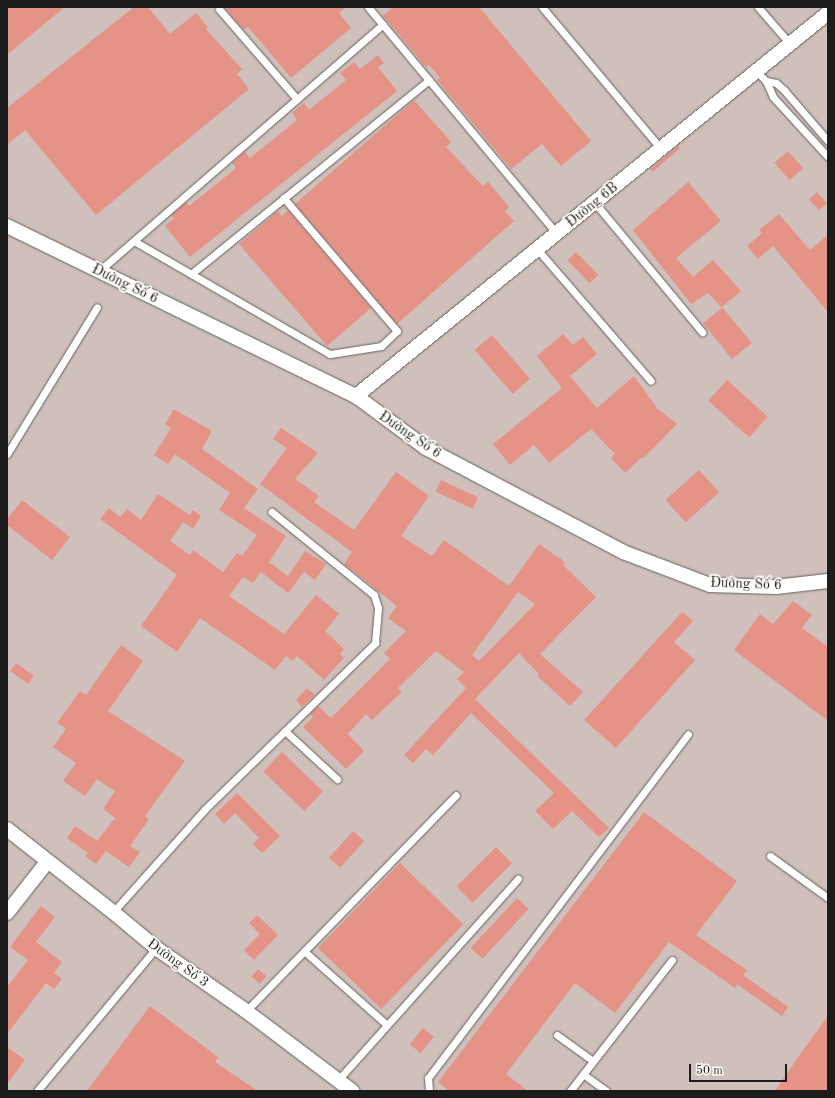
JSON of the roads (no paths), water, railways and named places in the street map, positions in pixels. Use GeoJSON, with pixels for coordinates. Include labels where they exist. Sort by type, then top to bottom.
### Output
{"type":"FeatureCollection","features":[{"type":"Feature","properties":{"kind":"street","name":"Đường 6B"},"geometry":{"type":"LineString","coordinates":[[356,396],[828,13]]}},
{"type":"Feature","properties":{"kind":"street","name":"Đường Số 6"},"geometry":{"type":"LineString","coordinates":[[7,226],[356,396],[426,448],[623,552],[710,585],[776,586],[828,581]]}},
{"type":"Feature","properties":{"kind":"street","name":"Đường Số 3"},"geometry":{"type":"LineString","coordinates":[[7,829],[47,862],[113,912],[156,948],[246,1011],[352,1091]]}},
{"type":"Feature","properties":{"kind":"street"},"geometry":{"type":"LineString","coordinates":[[7,913],[47,862]]}},
{"type":"Feature","properties":{"kind":"lane"},"geometry":{"type":"LineString","coordinates":[[368,7],[556,234]]}},
{"type":"Feature","properties":{"kind":"lane"},"geometry":{"type":"LineString","coordinates":[[542,7],[661,149]]}},
{"type":"Feature","properties":{"kind":"lane"},"geometry":{"type":"LineString","coordinates":[[758,7],[790,44]]}},
{"type":"Feature","properties":{"kind":"lane"},"geometry":{"type":"LineString","coordinates":[[219,9],[297,99]]}},
{"type":"Feature","properties":{"kind":"lane"},"geometry":{"type":"LineString","coordinates":[[99,271],[383,24]]}},
{"type":"Feature","properties":{"kind":"lane"},"geometry":{"type":"LineString","coordinates":[[756,71],[766,81],[773,97],[828,157]]}},
{"type":"Feature","properties":{"kind":"lane"},"geometry":{"type":"LineString","coordinates":[[191,274],[429,80]]}},
{"type":"Feature","properties":{"kind":"lane"},"geometry":{"type":"LineString","coordinates":[[766,81],[776,83],[784,90],[828,140]]}},
{"type":"Feature","properties":{"kind":"lane"},"geometry":{"type":"LineString","coordinates":[[134,241],[330,354],[381,346],[397,331],[284,198]]}},
{"type":"Feature","properties":{"kind":"lane"},"geometry":{"type":"LineString","coordinates":[[595,203],[702,332]]}},
{"type":"Feature","properties":{"kind":"lane"},"geometry":{"type":"LineString","coordinates":[[537,249],[651,381]]}},
{"type":"Feature","properties":{"kind":"lane"},"geometry":{"type":"LineString","coordinates":[[7,454],[97,308]]}},
{"type":"Feature","properties":{"kind":"lane"},"geometry":{"type":"LineString","coordinates":[[113,912],[205,809],[375,643],[378,608],[374,595],[272,512]]}},
{"type":"Feature","properties":{"kind":"lane"},"geometry":{"type":"LineString","coordinates":[[285,731],[337,779]]}},
{"type":"Feature","properties":{"kind":"lane"},"geometry":{"type":"LineString","coordinates":[[429,1091],[428,1078],[688,734]]}},
{"type":"Feature","properties":{"kind":"lane"},"geometry":{"type":"LineString","coordinates":[[246,1011],[456,795]]}},
{"type":"Feature","properties":{"kind":"lane"},"geometry":{"type":"LineString","coordinates":[[770,856],[828,898]]}},
{"type":"Feature","properties":{"kind":"lane"},"geometry":{"type":"LineString","coordinates":[[338,1080],[518,879]]}},
{"type":"Feature","properties":{"kind":"lane"},"geometry":{"type":"LineString","coordinates":[[37,1091],[156,948]]}},
{"type":"Feature","properties":{"kind":"lane"},"geometry":{"type":"LineString","coordinates":[[304,951],[387,1025]]}},
{"type":"Feature","properties":{"kind":"lane"},"geometry":{"type":"LineString","coordinates":[[570,1091],[672,960]]}},
{"type":"Feature","properties":{"kind":"lane"},"geometry":{"type":"LineString","coordinates":[[557,1035],[593,1061]]}},
{"type":"Feature","properties":{"kind":"lane"},"geometry":{"type":"LineString","coordinates":[[583,1074],[606,1091]]}}]}
